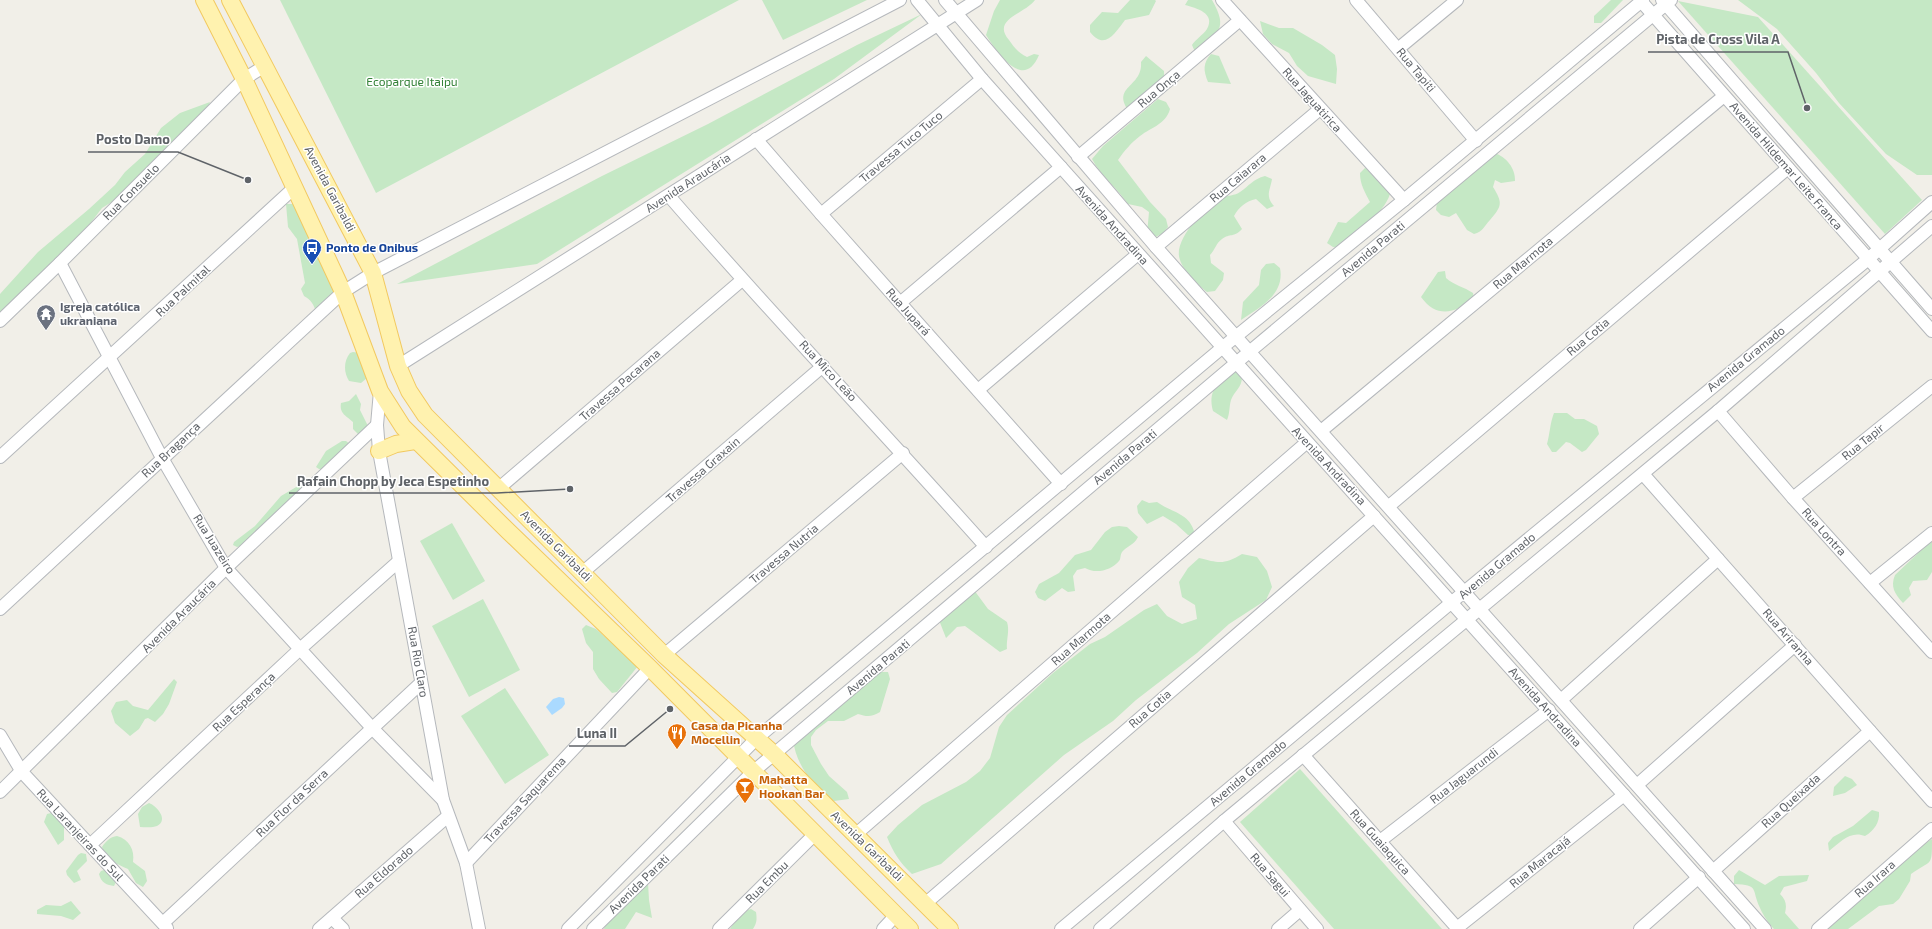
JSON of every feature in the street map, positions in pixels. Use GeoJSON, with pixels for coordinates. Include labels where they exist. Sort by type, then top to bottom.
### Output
{"type":"FeatureCollection","features":[{"type":"Feature","properties":{"kind":"main road","name":"Avenida Garibaldi"},"geometry":{"type":"LineString","coordinates":[[204,0],[244,79],[343,292],[380,391],[396,418],[415,441],[650,668],[910,929]]}},
{"type":"Feature","properties":{"kind":"main road","name":"Avenida Garibaldi"},"geometry":{"type":"LineString","coordinates":[[230,0],[373,273],[398,366],[409,391],[425,414],[664,655],[774,755],[855,836],[926,903],[950,929]]}},
{"type":"Feature","properties":{"kind":"main road"},"geometry":{"type":"LineString","coordinates":[[370,366],[385,369],[398,366]]}},
{"type":"Feature","properties":{"kind":"main road"},"geometry":{"type":"LineString","coordinates":[[379,451],[396,444],[415,441]]}},
{"type":"Feature","properties":{"kind":"street"},"geometry":{"type":"LineString","coordinates":[[373,273],[900,0]]}},
{"type":"Feature","properties":{"kind":"street","name":"Avenida Andradina"},"geometry":{"type":"LineString","coordinates":[[917,0],[982,79],[1061,168],[1223,347],[1306,443],[1549,710],[1744,929]]}},
{"type":"Feature","properties":{"kind":"street","name":"Avenida Andradina"},"geometry":{"type":"LineString","coordinates":[[945,0],[1156,247],[1389,506],[1478,610],[1561,700],[1765,929]]}},
{"type":"Feature","properties":{"kind":"street","name":"Avenida Araucária"},"geometry":{"type":"LineString","coordinates":[[398,366],[977,0]]}},
{"type":"Feature","properties":{"kind":"street","name":"Rua Jaguatirica"},"geometry":{"type":"LineString","coordinates":[[1222,0],[1404,200]]}},
{"type":"Feature","properties":{"kind":"street","name":"Rua Tapiti"},"geometry":{"type":"LineString","coordinates":[[1356,0],[1399,48],[1476,141]]}},
{"type":"Feature","properties":{"kind":"street"},"geometry":{"type":"LineString","coordinates":[[1399,48],[1457,0]]}},
{"type":"Feature","properties":{"kind":"street","name":"Avenida Hildemar Leite Franca"},"geometry":{"type":"LineString","coordinates":[[1641,1],[1932,331]]}},
{"type":"Feature","properties":{"kind":"street","name":"Avenida Parati"},"geometry":{"type":"LineString","coordinates":[[568,929],[756,739],[1223,347],[1476,141],[1641,1]]}},
{"type":"Feature","properties":{"kind":"street","name":"Avenida Hildemar Leite Franca"},"geometry":{"type":"LineString","coordinates":[[1666,1],[1879,250],[1932,309]]}},
{"type":"Feature","properties":{"kind":"street","name":"Avenida Parati"},"geometry":{"type":"LineString","coordinates":[[593,929],[754,771],[1249,352],[1654,16],[1666,1]]}},
{"type":"Feature","properties":{"kind":"street","name":"Rua Onça"},"geometry":{"type":"LineString","coordinates":[[1078,157],[1240,20]]}},
{"type":"Feature","properties":{"kind":"street","name":"Rua Consuelo"},"geometry":{"type":"LineString","coordinates":[[0,321],[60,264],[244,79],[265,66]]}},
{"type":"Feature","properties":{"kind":"street","name":"Travessa Tuco Tuco"},"geometry":{"type":"LineString","coordinates":[[821,214],[982,79]]}},
{"type":"Feature","properties":{"kind":"street","name":"Rua Marmota"},"geometry":{"type":"LineString","coordinates":[[1321,431],[1724,96]]}},
{"type":"Feature","properties":{"kind":"street","name":"Rua Caiarara"},"geometry":{"type":"LineString","coordinates":[[1156,247],[1320,109]]}},
{"type":"Feature","properties":{"kind":"street","name":"Rua Jupará"},"geometry":{"type":"LineString","coordinates":[[756,139],[1061,484]]}},
{"type":"Feature","properties":{"kind":"street"},"geometry":{"type":"LineString","coordinates":[[900,303],[1061,168]]}},
{"type":"Feature","properties":{"kind":"street","name":"Rua Cotia"},"geometry":{"type":"LineString","coordinates":[[1389,506],[1788,168]]}},
{"type":"Feature","properties":{"kind":"street","name":"Rua Palmital"},"geometry":{"type":"LineString","coordinates":[[0,457],[110,359],[294,188]]}},
{"type":"Feature","properties":{"kind":"street","name":"Rua Mico Leão"},"geometry":{"type":"LineString","coordinates":[[669,196],[742,280],[903,453],[986,547]]}},
{"type":"Feature","properties":{"kind":"street","name":"Avenida Gramado"},"geometry":{"type":"LineString","coordinates":[[1061,929],[1464,592],[1868,260],[1932,202]]}},
{"type":"Feature","properties":{"kind":"street","name":"Avenida Gramado"},"geometry":{"type":"LineString","coordinates":[[1100,929],[1224,821],[1718,411],[1879,272],[1892,263],[1932,226]]}},
{"type":"Feature","properties":{"kind":"street"},"geometry":{"type":"LineString","coordinates":[[978,390],[1138,254]]}},
{"type":"Feature","properties":{"kind":"street","name":"Rua Juazeiro"},"geometry":{"type":"LineString","coordinates":[[60,264],[162,458],[226,568],[373,729],[443,800]]}},
{"type":"Feature","properties":{"kind":"street","name":"Rua Bragança"},"geometry":{"type":"LineString","coordinates":[[0,609],[343,292],[373,273]]}},
{"type":"Feature","properties":{"kind":"street","name":"Travessa Pacarana"},"geometry":{"type":"LineString","coordinates":[[498,489],[742,280]]}},
{"type":"Feature","properties":{"kind":"street","name":"Travessa Graxain"},"geometry":{"type":"LineString","coordinates":[[582,573],[823,366]]}},
{"type":"Feature","properties":{"kind":"street","name":"Rua Tapir"},"geometry":{"type":"LineString","coordinates":[[1793,498],[1932,386]]}},
{"type":"Feature","properties":{"kind":"street","name":"Rua Rio Claro"},"geometry":{"type":"LineString","coordinates":[[380,391],[377,425],[379,451],[421,683],[443,800],[466,863],[479,929]]}},
{"type":"Feature","properties":{"kind":"street","name":"Rua Lontra"},"geometry":{"type":"LineString","coordinates":[[1718,411],[1793,498],[1932,652]]}},
{"type":"Feature","properties":{"kind":"street","name":"Avenida Araucária"},"geometry":{"type":"LineString","coordinates":[[0,792],[22,772],[226,568],[377,425]]}},
{"type":"Feature","properties":{"kind":"street","name":"Rua Marmota"},"geometry":{"type":"LineString","coordinates":[[855,836],[1306,443]]}},
{"type":"Feature","properties":{"kind":"street","name":"Travessa Nutria"},"geometry":{"type":"LineString","coordinates":[[664,655],[903,453]]}},
{"type":"Feature","properties":{"kind":"street","name":"Rua Ariranha"},"geometry":{"type":"LineString","coordinates":[[1643,474],[1932,801]]}},
{"type":"Feature","properties":{"kind":"street","name":"Rua Cotia"},"geometry":{"type":"LineString","coordinates":[[926,903],[1374,516]]}},
{"type":"Feature","properties":{"kind":"street"},"geometry":{"type":"LineString","coordinates":[[1870,583],[1932,533]]}},
{"type":"Feature","properties":{"kind":"street"},"geometry":{"type":"LineString","coordinates":[[1561,700],[1718,559]]}},
{"type":"Feature","properties":{"kind":"street","name":"Rua Esperança"},"geometry":{"type":"LineString","coordinates":[[90,845],[300,650],[399,561]]}},
{"type":"Feature","properties":{"kind":"street"},"geometry":{"type":"LineString","coordinates":[[1637,785],[1794,645]]}},
{"type":"Feature","properties":{"kind":"street","name":"Travessa Saquarema"},"geometry":{"type":"LineString","coordinates":[[466,863],[650,668]]}},
{"type":"Feature","properties":{"kind":"street","name":"Rua Flor da Serra"},"geometry":{"type":"LineString","coordinates":[[165,926],[421,683]]}},
{"type":"Feature","properties":{"kind":"street","name":"Rua Jaguarundi"},"geometry":{"type":"LineString","coordinates":[[1380,841],[1549,710]]}},
{"type":"Feature","properties":{"kind":"street","name":"Rua Queixada"},"geometry":{"type":"LineString","coordinates":[[1713,871],[1870,730]]}},
{"type":"Feature","properties":{"kind":"street","name":"Rua Laranjeiras do Sul"},"geometry":{"type":"LineString","coordinates":[[0,735],[22,772],[165,926]]}},
{"type":"Feature","properties":{"kind":"street","name":"Rua Guaiaquica"},"geometry":{"type":"LineString","coordinates":[[1303,755],[1457,929]]}},
{"type":"Feature","properties":{"kind":"street","name":"Rua Maracajá"},"geometry":{"type":"LineString","coordinates":[[1457,929],[1624,795]]}},
{"type":"Feature","properties":{"kind":"street","name":"Rua Eldorado"},"geometry":{"type":"LineString","coordinates":[[319,929],[448,816]]}},
{"type":"Feature","properties":{"kind":"street","name":"Rua Sagui"},"geometry":{"type":"LineString","coordinates":[[1224,821],[1317,929]]}},
{"type":"Feature","properties":{"kind":"street","name":"Rua Irara"},"geometry":{"type":"LineString","coordinates":[[1818,929],[1932,829]]}},
{"type":"Feature","properties":{"kind":"street","name":"Rua Embu"},"geometry":{"type":"LineString","coordinates":[[720,929],[815,834]]}},
{"type":"Feature","properties":{"kind":"street"},"geometry":{"type":"LineString","coordinates":[[1640,929],[1699,877]]}},
{"type":"Feature","properties":{"kind":"street"},"geometry":{"type":"LineString","coordinates":[[1278,929],[1300,910]]}},
{"type":"Feature","properties":{"kind":"street"},"geometry":{"type":"LineString","coordinates":[[883,929],[896,915]]}},
{"type":"Feature","properties":{"kind":"street"},"geometry":{"type":"LineString","coordinates":[[332,918],[343,929]]}},
{"type":"Feature","properties":{"kind":"green space","name":"Ecoparque Itaipu"},"geometry":{"type":"Polygon","coordinates":[[[280,0],[739,0],[376,193],[280,0]]]}},
{"type":"Feature","properties":{"kind":"green space"},"geometry":{"type":"Polygon","coordinates":[[[762,0],[867,0],[783,40],[762,0]]]}},
{"type":"Feature","properties":{"kind":"green space"},"geometry":{"type":"Polygon","coordinates":[[[1000,0],[1035,0],[1012,17],[1004,27],[1005,33],[1019,52],[1027,57],[1034,54],[1039,55],[1033,65],[1026,70],[1019,70],[1011,66],[997,51],[986,35],[994,11],[1000,0]]]}},
{"type":"Feature","properties":{"kind":"green space"},"geometry":{"type":"Polygon","coordinates":[[[1130,0],[1156,1],[1149,15],[1125,20],[1113,35],[1105,40],[1100,40],[1090,32],[1090,25],[1102,12],[1118,13],[1130,0]]]}},
{"type":"Feature","properties":{"kind":"green space"},"geometry":{"type":"Polygon","coordinates":[[[1188,0],[1212,0],[1220,18],[1220,24],[1215,35],[1195,52],[1192,45],[1207,29],[1209,19],[1204,12],[1185,5],[1188,0]]]}},
{"type":"Feature","properties":{"kind":"green space"},"geometry":{"type":"Polygon","coordinates":[[[1611,0],[1623,0],[1601,23],[1594,23],[1594,16],[1611,0]]]}},
{"type":"Feature","properties":{"kind":"green space"},"geometry":{"type":"Polygon","coordinates":[[[1738,0],[1932,0],[1932,175],[1917,175],[1886,154],[1839,103],[1816,73],[1777,29],[1738,0]]]}},
{"type":"Feature","properties":{"kind":"green space"},"geometry":{"type":"Polygon","coordinates":[[[1678,1],[1758,17],[1922,200],[1885,234],[1678,1]]]}},
{"type":"Feature","properties":{"kind":"green space"},"geometry":{"type":"Polygon","coordinates":[[[922,14],[834,79],[537,264],[397,284],[602,176],[708,124],[857,45],[922,14]]]}},
{"type":"Feature","properties":{"kind":"green space"},"geometry":{"type":"Polygon","coordinates":[[[1260,21],[1279,28],[1293,28],[1322,45],[1335,55],[1337,69],[1336,84],[1308,76],[1297,66],[1289,53],[1272,44],[1263,34],[1260,21]]]}},
{"type":"Feature","properties":{"kind":"green space"},"geometry":{"type":"Polygon","coordinates":[[[1211,54],[1219,56],[1231,84],[1208,82],[1205,74],[1205,64],[1206,60],[1211,54]]]}},
{"type":"Feature","properties":{"kind":"green space"},"geometry":{"type":"Polygon","coordinates":[[[1146,56],[1164,71],[1164,78],[1128,110],[1124,102],[1124,96],[1126,91],[1138,77],[1141,62],[1146,56]]]}},
{"type":"Feature","properties":{"kind":"green space"},"geometry":{"type":"Polygon","coordinates":[[[1158,99],[1166,102],[1170,109],[1168,114],[1162,122],[1137,138],[1118,160],[1150,202],[1166,219],[1168,227],[1163,233],[1154,238],[1147,234],[1149,212],[1142,207],[1128,204],[1100,171],[1092,159],[1103,146],[1158,99]]]}},
{"type":"Feature","properties":{"kind":"green space"},"geometry":{"type":"Polygon","coordinates":[[[210,102],[205,114],[115,200],[102,208],[86,229],[0,313],[0,294],[38,252],[115,185],[125,172],[145,154],[161,128],[180,113],[210,102]]]}},
{"type":"Feature","properties":{"kind":"green space"},"geometry":{"type":"Polygon","coordinates":[[[1494,153],[1506,160],[1512,168],[1515,181],[1501,183],[1495,180],[1493,187],[1500,201],[1499,208],[1483,228],[1474,234],[1467,230],[1456,213],[1449,217],[1441,215],[1436,210],[1437,202],[1494,153]]]}},
{"type":"Feature","properties":{"kind":"green space"},"geometry":{"type":"Polygon","coordinates":[[[1365,168],[1373,172],[1380,179],[1390,194],[1382,209],[1341,248],[1333,247],[1327,243],[1338,222],[1346,223],[1370,202],[1363,188],[1360,177],[1360,173],[1365,168]]]}},
{"type":"Feature","properties":{"kind":"green space"},"geometry":{"type":"Polygon","coordinates":[[[1265,176],[1272,179],[1269,196],[1274,206],[1267,209],[1256,199],[1246,203],[1238,210],[1234,216],[1242,229],[1237,234],[1225,237],[1220,241],[1210,255],[1211,263],[1224,273],[1223,280],[1215,291],[1207,292],[1196,282],[1182,264],[1179,252],[1181,243],[1192,224],[1215,202],[1224,197],[1238,193],[1254,181],[1265,176]]]}},
{"type":"Feature","properties":{"kind":"green space"},"geometry":{"type":"Polygon","coordinates":[[[286,204],[294,204],[337,293],[316,313],[312,303],[304,296],[301,289],[305,283],[297,239],[288,227],[286,204]]]}},
{"type":"Feature","properties":{"kind":"green space"},"geometry":{"type":"Polygon","coordinates":[[[1274,263],[1280,268],[1281,277],[1275,292],[1263,305],[1241,320],[1243,302],[1259,285],[1261,270],[1266,264],[1274,263]]]}},
{"type":"Feature","properties":{"kind":"green space"},"geometry":{"type":"Polygon","coordinates":[[[1445,271],[1446,278],[1473,293],[1474,299],[1460,308],[1446,312],[1433,309],[1421,297],[1438,272],[1445,271]]]}},
{"type":"Feature","properties":{"kind":"green space"},"geometry":{"type":"Polygon","coordinates":[[[350,353],[361,353],[367,378],[361,383],[349,381],[346,375],[346,360],[350,353]]]}},
{"type":"Feature","properties":{"kind":"green space"},"geometry":{"type":"Polygon","coordinates":[[[1237,371],[1242,377],[1242,381],[1231,400],[1227,420],[1213,411],[1212,394],[1217,385],[1229,372],[1237,371]]]}},
{"type":"Feature","properties":{"kind":"green space"},"geometry":{"type":"Polygon","coordinates":[[[356,394],[361,404],[360,410],[368,426],[362,433],[358,434],[353,429],[353,422],[341,410],[341,403],[349,401],[356,394]]]}},
{"type":"Feature","properties":{"kind":"green space"},"geometry":{"type":"Polygon","coordinates":[[[1554,413],[1567,413],[1575,419],[1584,419],[1597,426],[1599,434],[1586,450],[1582,452],[1570,443],[1566,442],[1556,452],[1552,452],[1547,444],[1554,413]]]}},
{"type":"Feature","properties":{"kind":"green space"},"geometry":{"type":"Polygon","coordinates":[[[342,441],[346,441],[351,445],[323,469],[316,467],[326,451],[342,441]]]}},
{"type":"Feature","properties":{"kind":"green space"},"geometry":{"type":"Polygon","coordinates":[[[303,483],[304,489],[257,530],[246,543],[237,547],[233,545],[234,542],[255,526],[281,496],[303,483]]]}},
{"type":"Feature","properties":{"kind":"green space"},"geometry":{"type":"Polygon","coordinates":[[[1142,500],[1149,503],[1157,502],[1180,514],[1189,522],[1195,535],[1188,535],[1176,524],[1163,516],[1147,524],[1138,513],[1137,506],[1142,500]]]}},
{"type":"Feature","properties":{"kind":"green space"},"geometry":{"type":"Polygon","coordinates":[[[452,523],[485,581],[453,600],[420,541],[452,523]]]}},
{"type":"Feature","properties":{"kind":"green space"},"geometry":{"type":"Polygon","coordinates":[[[1112,527],[1127,527],[1138,537],[1135,542],[1122,552],[1120,560],[1116,564],[1107,569],[1098,571],[1085,568],[1077,570],[1073,576],[1075,591],[1068,592],[1062,588],[1045,601],[1038,598],[1035,592],[1039,584],[1059,573],[1075,555],[1091,550],[1105,532],[1112,527]]]}},
{"type":"Feature","properties":{"kind":"green space"},"geometry":{"type":"Polygon","coordinates":[[[1932,540],[1932,572],[1927,580],[1913,581],[1909,588],[1911,595],[1903,603],[1893,587],[1895,575],[1932,540]]]}},
{"type":"Feature","properties":{"kind":"green space"},"geometry":{"type":"Polygon","coordinates":[[[1242,554],[1257,557],[1267,571],[1272,587],[1266,600],[1229,624],[1197,653],[1136,700],[1113,721],[1064,755],[941,864],[912,874],[904,866],[897,857],[887,837],[898,825],[922,805],[966,782],[980,771],[990,758],[999,727],[1007,715],[1053,673],[1090,644],[1105,637],[1144,610],[1157,604],[1167,616],[1182,624],[1197,619],[1195,605],[1182,597],[1179,582],[1188,568],[1199,558],[1221,562],[1230,560],[1242,554]]]}},
{"type":"Feature","properties":{"kind":"green space"},"geometry":{"type":"Polygon","coordinates":[[[974,590],[988,609],[1007,622],[1007,649],[1000,652],[965,626],[957,627],[946,638],[937,615],[974,590]]]}},
{"type":"Feature","properties":{"kind":"green space"},"geometry":{"type":"Polygon","coordinates":[[[483,599],[520,670],[469,697],[432,626],[483,599]]]}},
{"type":"Feature","properties":{"kind":"green space"},"geometry":{"type":"Polygon","coordinates":[[[586,625],[596,629],[638,666],[617,692],[612,693],[599,679],[593,669],[593,652],[586,643],[582,629],[586,625]]]}},
{"type":"Feature","properties":{"kind":"green space"},"geometry":{"type":"Polygon","coordinates":[[[880,672],[888,672],[890,679],[880,712],[869,716],[858,714],[844,721],[828,721],[816,730],[811,737],[811,745],[821,764],[829,776],[847,792],[849,799],[834,801],[826,796],[807,775],[798,758],[793,740],[816,721],[835,711],[844,700],[880,672]]]}},
{"type":"Feature","properties":{"kind":"green space"},"geometry":{"type":"Polygon","coordinates":[[[174,679],[177,682],[169,704],[163,714],[155,722],[148,718],[145,719],[139,729],[130,736],[115,723],[111,711],[116,702],[127,700],[133,706],[148,710],[174,679]]]}},
{"type":"Feature","properties":{"kind":"green space"},"geometry":{"type":"Polygon","coordinates":[[[505,688],[549,755],[505,784],[461,716],[505,688]]]}},
{"type":"Feature","properties":{"kind":"green space"},"geometry":{"type":"Polygon","coordinates":[[[1300,769],[1442,929],[1334,929],[1240,822],[1300,769]]]}},
{"type":"Feature","properties":{"kind":"green space"},"geometry":{"type":"Polygon","coordinates":[[[1845,776],[1852,779],[1857,785],[1845,793],[1833,796],[1834,787],[1845,776]]]}},
{"type":"Feature","properties":{"kind":"green space"},"geometry":{"type":"Polygon","coordinates":[[[149,803],[158,810],[162,820],[155,827],[140,827],[138,814],[142,807],[149,803]]]}},
{"type":"Feature","properties":{"kind":"green space"},"geometry":{"type":"Polygon","coordinates":[[[1872,810],[1879,812],[1879,816],[1876,826],[1871,832],[1865,836],[1850,836],[1829,851],[1828,843],[1833,837],[1853,826],[1872,810]]]}},
{"type":"Feature","properties":{"kind":"green space"},"geometry":{"type":"Polygon","coordinates":[[[47,814],[54,814],[64,825],[64,840],[58,845],[44,822],[47,814]]]}},
{"type":"Feature","properties":{"kind":"green space"},"geometry":{"type":"Polygon","coordinates":[[[117,836],[128,842],[133,853],[133,862],[145,871],[147,881],[143,887],[136,883],[128,869],[112,861],[106,855],[102,847],[110,838],[117,836]]]}},
{"type":"Feature","properties":{"kind":"green space"},"geometry":{"type":"Polygon","coordinates":[[[1932,839],[1931,859],[1927,864],[1911,874],[1910,881],[1899,899],[1893,904],[1879,906],[1848,929],[1828,929],[1915,850],[1932,839]]]}},
{"type":"Feature","properties":{"kind":"green space"},"geometry":{"type":"Polygon","coordinates":[[[81,853],[86,854],[87,861],[77,871],[81,880],[74,883],[67,875],[66,871],[81,853]]]}},
{"type":"Feature","properties":{"kind":"green space"},"geometry":{"type":"Polygon","coordinates":[[[104,870],[108,872],[116,882],[114,886],[101,880],[99,874],[104,870]]]}},
{"type":"Feature","properties":{"kind":"green space"},"geometry":{"type":"Polygon","coordinates":[[[1739,870],[1765,885],[1779,876],[1809,875],[1807,881],[1784,887],[1780,894],[1786,903],[1785,913],[1799,929],[1774,929],[1761,911],[1753,889],[1748,886],[1734,884],[1734,876],[1739,870]]]}},
{"type":"Feature","properties":{"kind":"green space"},"geometry":{"type":"Polygon","coordinates":[[[648,883],[652,918],[636,912],[625,929],[604,929],[606,923],[648,883]]]}},
{"type":"Feature","properties":{"kind":"green space"},"geometry":{"type":"Polygon","coordinates":[[[71,901],[81,913],[73,920],[61,916],[37,914],[37,910],[46,905],[61,906],[71,901]]]}},
{"type":"Feature","properties":{"kind":"green space"},"geometry":{"type":"Polygon","coordinates":[[[751,909],[756,912],[757,919],[753,929],[730,929],[742,914],[751,909]]]}},
{"type":"Feature","properties":{"kind":"water"},"geometry":{"type":"Polygon","coordinates":[[[559,697],[564,698],[565,704],[552,715],[546,707],[553,699],[559,697]]]}},
{"type":"Feature","properties":{"kind":"place","name":"Pista de Cross Vila A"},"geometry":{"type":"Point","coordinates":[1807,108]}},
{"type":"Feature","properties":{"kind":"place","name":"Posto Damo"},"geometry":{"type":"Point","coordinates":[248,180]}},
{"type":"Feature","properties":{"kind":"place","name":"Ponto de Onibus"},"geometry":{"type":"Point","coordinates":[312,265]}},
{"type":"Feature","properties":{"kind":"place","name":"Igreja católica ukraniana"},"geometry":{"type":"Point","coordinates":[46,331]}},
{"type":"Feature","properties":{"kind":"place","name":"Rafain Chopp by Jeca Espetinho"},"geometry":{"type":"Point","coordinates":[570,489]}},
{"type":"Feature","properties":{"kind":"place","name":"Luna II"},"geometry":{"type":"Point","coordinates":[670,709]}},
{"type":"Feature","properties":{"kind":"place","name":"Casa da Picanha Mocellin"},"geometry":{"type":"Point","coordinates":[677,750]}},
{"type":"Feature","properties":{"kind":"place","name":"Mahatta Hookan Bar"},"geometry":{"type":"Point","coordinates":[745,804]}}]}
